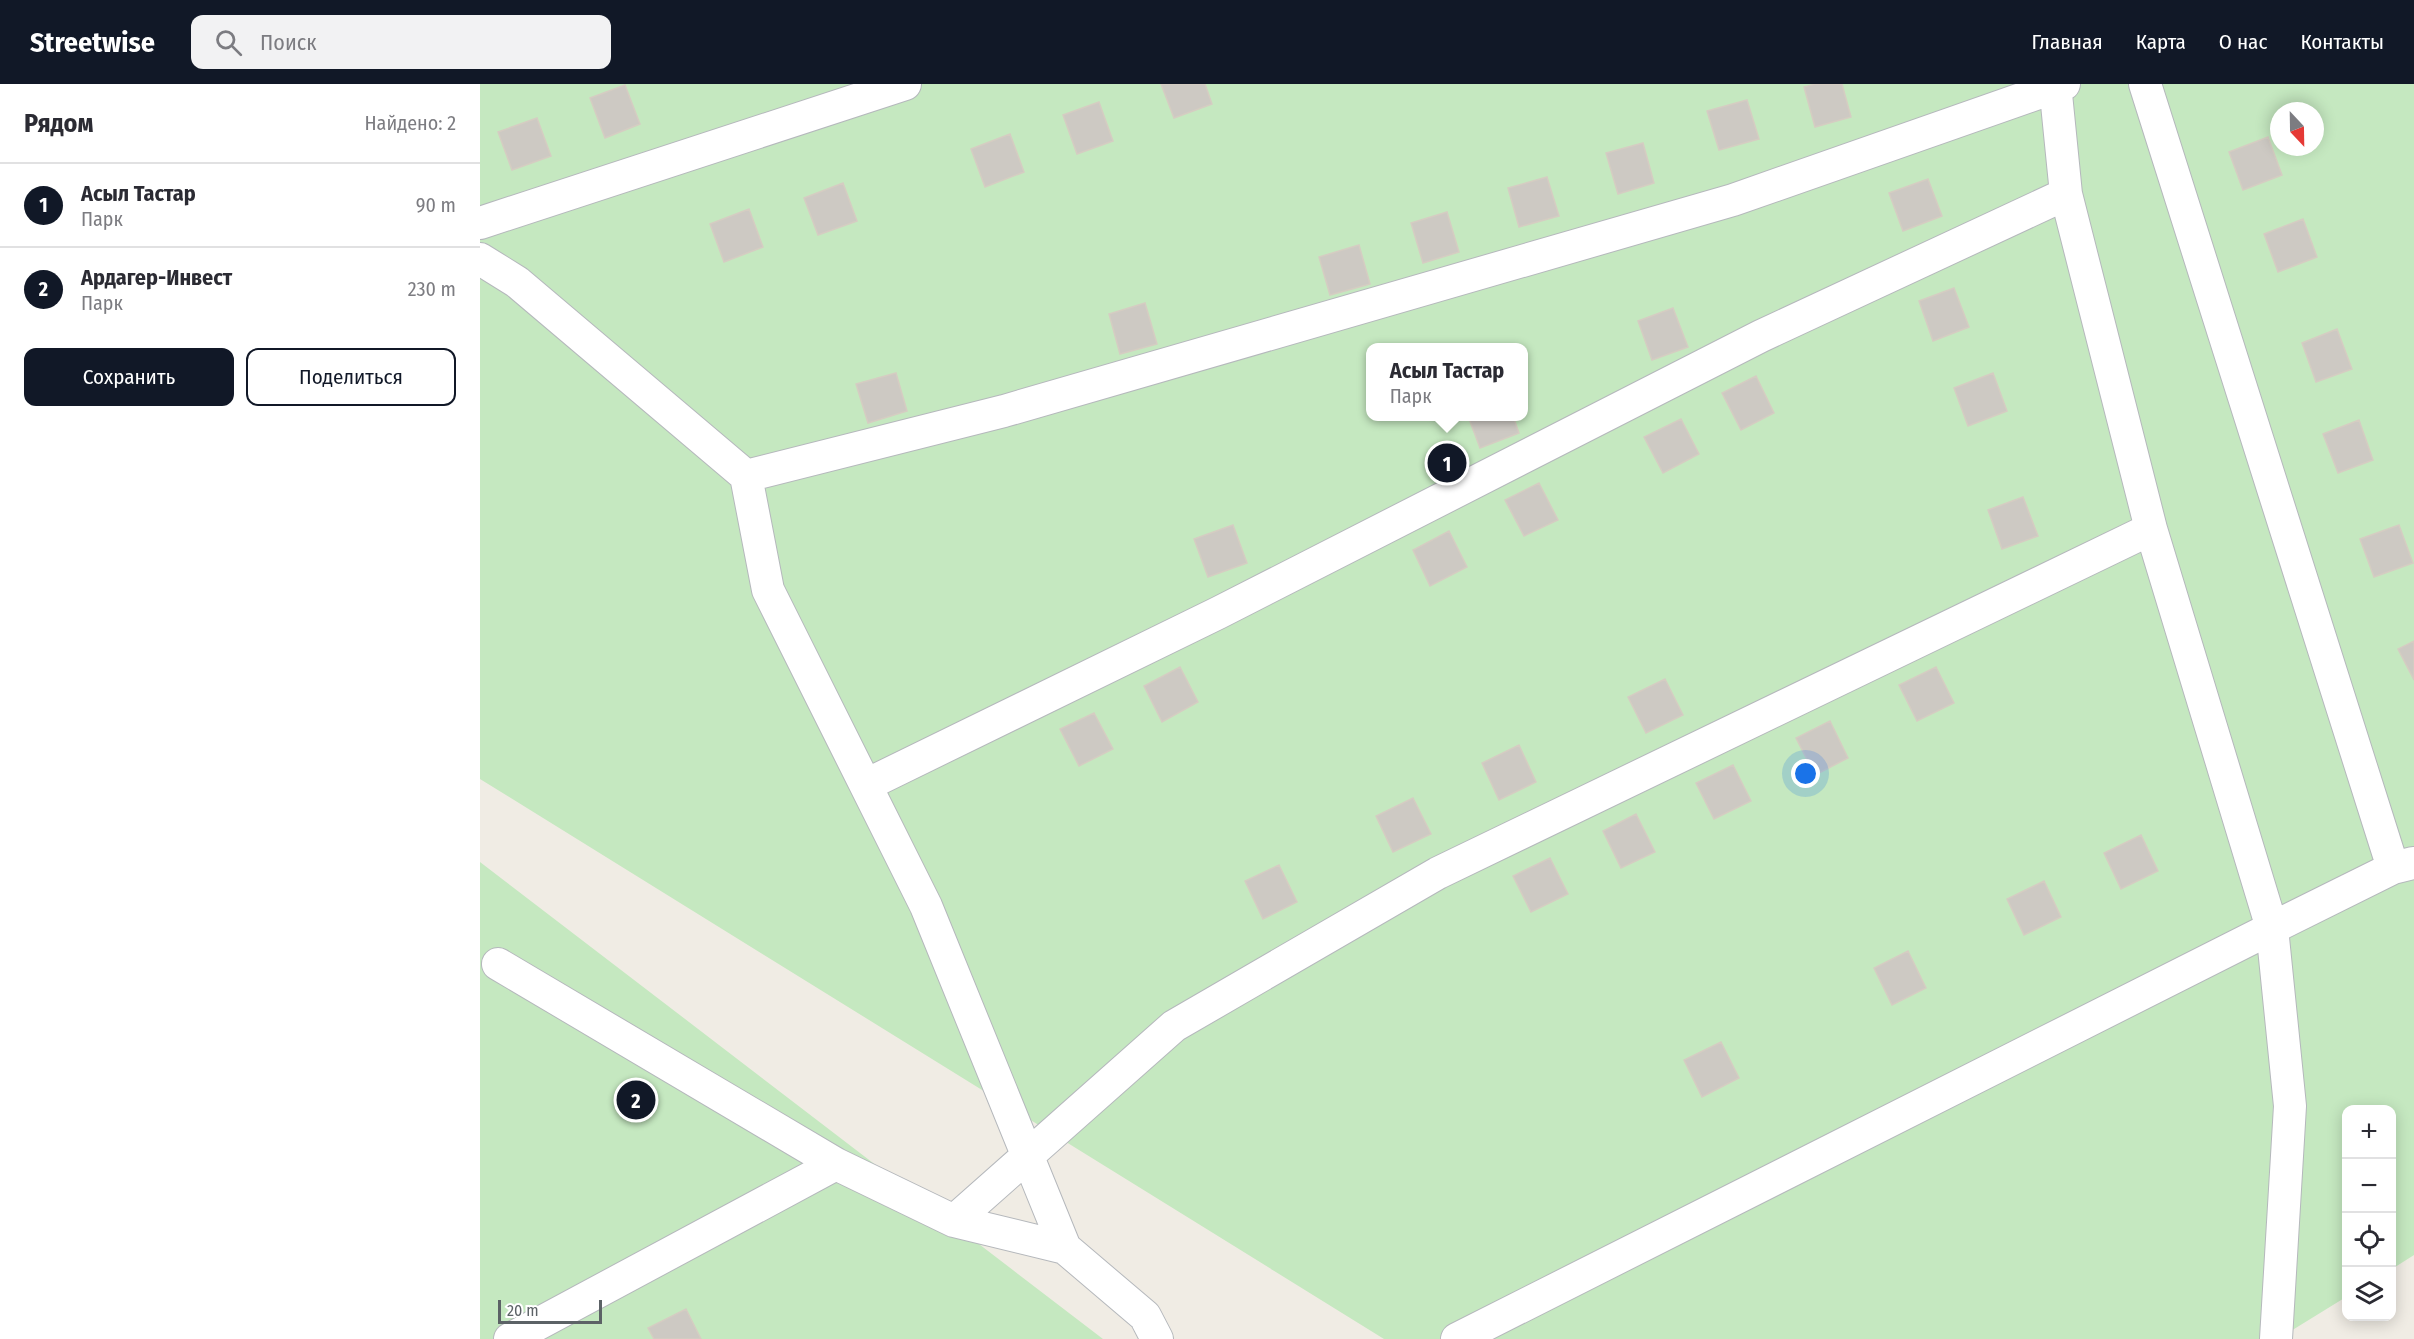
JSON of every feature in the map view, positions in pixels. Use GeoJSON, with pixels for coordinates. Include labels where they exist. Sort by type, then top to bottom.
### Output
{"type":"FeatureCollection","features":[{"type":"Feature","properties":{"kind":"street"},"geometry":{"type":"LineString","coordinates":[[480,223],[905,84]]}},
{"type":"Feature","properties":{"kind":"street"},"geometry":{"type":"LineString","coordinates":[[1457,1339],[2272,928],[2403,865],[2145,84]]}},
{"type":"Feature","properties":{"kind":"street"},"geometry":{"type":"LineString","coordinates":[[746,476],[1004,411],[1733,200],[2058,85],[2066,194],[2151,529],[2272,928],[2290,1106],[2276,1339]]}},
{"type":"Feature","properties":{"kind":"street"},"geometry":{"type":"LineString","coordinates":[[866,786],[1218,613],[1761,336],[2066,194]]}},
{"type":"Feature","properties":{"kind":"street"},"geometry":{"type":"LineString","coordinates":[[480,259],[517,282],[746,476],[768,590],[926,906],[1065,1248]]}},
{"type":"Feature","properties":{"kind":"street"},"geometry":{"type":"LineString","coordinates":[[954,1221],[1174,1026],[1438,873],[2151,529]]}},
{"type":"Feature","properties":{"kind":"street"},"geometry":{"type":"LineString","coordinates":[[486,966],[836,1164],[954,1221],[1065,1248],[1145,1316],[1157,1339]]}},
{"type":"Feature","properties":{"kind":"street"},"geometry":{"type":"LineString","coordinates":[[510,1339],[836,1164]]}},
{"type":"Feature","properties":{"kind":"green space"},"geometry":{"type":"Polygon","coordinates":[[[480,84],[2414,84],[2414,1255],[2396,1266],[2396,1105],[2342,1105],[2342,1299],[2278,1339],[1384,1339],[480,779],[480,84]]]}},
{"type":"Feature","properties":{"kind":"green space"},"geometry":{"type":"Polygon","coordinates":[[[480,862],[1103,1339],[480,1339],[480,862]]]}},
{"type":"Feature","properties":{"kind":"building"},"geometry":{"type":"Polygon","coordinates":[[[1161,84],[1205,84],[1212,104],[1174,118],[1161,84]]]}},
{"type":"Feature","properties":{"kind":"building"},"geometry":{"type":"Polygon","coordinates":[[[1815,84],[1842,84],[1851,117],[1815,127],[1804,87],[1815,84]]]}},
{"type":"Feature","properties":{"kind":"building"},"geometry":{"type":"Polygon","coordinates":[[[625,85],[640,124],[605,138],[590,98],[625,85]]]}},
{"type":"Feature","properties":{"kind":"building"},"geometry":{"type":"Polygon","coordinates":[[[1747,100],[1759,139],[1719,150],[1707,111],[1747,100]]]}},
{"type":"Feature","properties":{"kind":"building"},"geometry":{"type":"Polygon","coordinates":[[[1099,102],[1113,141],[1077,154],[1063,115],[1099,102]]]}},
{"type":"Feature","properties":{"kind":"building"},"geometry":{"type":"Polygon","coordinates":[[[537,118],[551,156],[512,170],[498,132],[537,118]]]}},
{"type":"Feature","properties":{"kind":"building"},"geometry":{"type":"Polygon","coordinates":[[[1010,134],[1024,172],[985,187],[971,149],[1010,134]]]}},
{"type":"Feature","properties":{"kind":"building"},"geometry":{"type":"Polygon","coordinates":[[[2268,137],[2270,156],[2275,156],[2282,175],[2243,190],[2229,152],[2268,137]]]}},
{"type":"Feature","properties":{"kind":"building"},"geometry":{"type":"Polygon","coordinates":[[[1643,143],[1654,183],[1618,194],[1606,153],[1643,143]]]}},
{"type":"Feature","properties":{"kind":"building"},"geometry":{"type":"Polygon","coordinates":[[[1547,177],[1559,216],[1519,227],[1508,188],[1547,177]]]}},
{"type":"Feature","properties":{"kind":"building"},"geometry":{"type":"Polygon","coordinates":[[[1928,179],[1942,216],[1903,231],[1889,193],[1928,179]]]}},
{"type":"Feature","properties":{"kind":"building"},"geometry":{"type":"Polygon","coordinates":[[[843,183],[857,221],[818,235],[804,198],[843,183]]]}},
{"type":"Feature","properties":{"kind":"building"},"geometry":{"type":"Polygon","coordinates":[[[749,209],[763,247],[724,262],[710,224],[749,209]]]}},
{"type":"Feature","properties":{"kind":"building"},"geometry":{"type":"Polygon","coordinates":[[[1447,212],[1459,252],[1423,263],[1411,223],[1447,212]]]}},
{"type":"Feature","properties":{"kind":"building"},"geometry":{"type":"Polygon","coordinates":[[[2303,219],[2317,257],[2278,272],[2264,234],[2303,219]]]}},
{"type":"Feature","properties":{"kind":"building"},"geometry":{"type":"Polygon","coordinates":[[[1359,245],[1370,284],[1330,295],[1319,257],[1359,245]]]}},
{"type":"Feature","properties":{"kind":"building"},"geometry":{"type":"Polygon","coordinates":[[[1954,288],[1969,327],[1933,341],[1919,301],[1954,288]]]}},
{"type":"Feature","properties":{"kind":"building"},"geometry":{"type":"Polygon","coordinates":[[[1145,303],[1157,344],[1120,354],[1109,314],[1145,303]]]}},
{"type":"Feature","properties":{"kind":"building"},"geometry":{"type":"Polygon","coordinates":[[[1673,308],[1688,347],[1652,360],[1638,321],[1673,308]]]}},
{"type":"Feature","properties":{"kind":"building"},"geometry":{"type":"Polygon","coordinates":[[[2337,329],[2352,369],[2316,382],[2302,343],[2337,329]]]}},
{"type":"Feature","properties":{"kind":"building"},"geometry":{"type":"Polygon","coordinates":[[[896,373],[907,411],[868,423],[856,384],[896,373]]]}},
{"type":"Feature","properties":{"kind":"building"},"geometry":{"type":"Polygon","coordinates":[[[1993,373],[2007,411],[1968,426],[1954,388],[1993,373]]]}},
{"type":"Feature","properties":{"kind":"building"},"geometry":{"type":"Polygon","coordinates":[[[1756,376],[1774,413],[1741,430],[1722,393],[1756,376]]]}},
{"type":"Feature","properties":{"kind":"building"},"geometry":{"type":"Polygon","coordinates":[[[1681,419],[1699,454],[1663,473],[1644,437],[1681,419]]]}},
{"type":"Feature","properties":{"kind":"building"},"geometry":{"type":"Polygon","coordinates":[[[2359,420],[2373,460],[2338,473],[2323,434],[2359,420]]]}},
{"type":"Feature","properties":{"kind":"building"},"geometry":{"type":"Polygon","coordinates":[[[1470,421],[1515,421],[1519,433],[1480,448],[1470,421]]]}},
{"type":"Feature","properties":{"kind":"building"},"geometry":{"type":"Polygon","coordinates":[[[1539,483],[1558,520],[1524,536],[1505,500],[1539,483]]]}},
{"type":"Feature","properties":{"kind":"building"},"geometry":{"type":"Polygon","coordinates":[[[2023,497],[2038,536],[2002,549],[1988,510],[2023,497]]]}},
{"type":"Feature","properties":{"kind":"building"},"geometry":{"type":"Polygon","coordinates":[[[1233,525],[1247,563],[1208,577],[1194,539],[1233,525]]]}},
{"type":"Feature","properties":{"kind":"building"},"geometry":{"type":"Polygon","coordinates":[[[2399,525],[2413,563],[2374,577],[2360,539],[2399,525]]]}},
{"type":"Feature","properties":{"kind":"building"},"geometry":{"type":"Polygon","coordinates":[[[1449,531],[1467,567],[1430,586],[1413,550],[1449,531]]]}},
{"type":"Feature","properties":{"kind":"building"},"geometry":{"type":"Polygon","coordinates":[[[2414,641],[2414,680],[2398,649],[2414,641]]]}},
{"type":"Feature","properties":{"kind":"building"},"geometry":{"type":"Polygon","coordinates":[[[1180,667],[1198,702],[1162,722],[1144,686],[1180,667]]]}},
{"type":"Feature","properties":{"kind":"building"},"geometry":{"type":"Polygon","coordinates":[[[1936,667],[1954,703],[1917,721],[1899,685],[1936,667]]]}},
{"type":"Feature","properties":{"kind":"building"},"geometry":{"type":"Polygon","coordinates":[[[1665,679],[1683,715],[1646,733],[1628,697],[1665,679]]]}},
{"type":"Feature","properties":{"kind":"building"},"geometry":{"type":"Polygon","coordinates":[[[1094,713],[1113,749],[1079,766],[1060,729],[1094,713]]]}},
{"type":"Feature","properties":{"kind":"building"},"geometry":{"type":"Polygon","coordinates":[[[1830,721],[1848,758],[1815,775],[1796,738],[1830,721]]]}},
{"type":"Feature","properties":{"kind":"building"},"geometry":{"type":"Polygon","coordinates":[[[1519,745],[1536,782],[1499,800],[1482,763],[1519,745]]]}},
{"type":"Feature","properties":{"kind":"building"},"geometry":{"type":"Polygon","coordinates":[[[1733,765],[1751,801],[1714,819],[1696,783],[1733,765]]]}},
{"type":"Feature","properties":{"kind":"building"},"geometry":{"type":"Polygon","coordinates":[[[1413,798],[1431,834],[1393,852],[1376,816],[1413,798]]]}},
{"type":"Feature","properties":{"kind":"building"},"geometry":{"type":"Polygon","coordinates":[[[1636,814],[1655,852],[1621,868],[1603,831],[1636,814]]]}},
{"type":"Feature","properties":{"kind":"building"},"geometry":{"type":"Polygon","coordinates":[[[2141,835],[2158,871],[2121,889],[2104,853],[2141,835]]]}},
{"type":"Feature","properties":{"kind":"building"},"geometry":{"type":"Polygon","coordinates":[[[1550,858],[1568,894],[1531,912],[1513,876],[1550,858]]]}},
{"type":"Feature","properties":{"kind":"building"},"geometry":{"type":"Polygon","coordinates":[[[1279,865],[1297,902],[1263,919],[1245,881],[1279,865]]]}},
{"type":"Feature","properties":{"kind":"building"},"geometry":{"type":"Polygon","coordinates":[[[2044,881],[2061,917],[2024,935],[2007,899],[2044,881]]]}},
{"type":"Feature","properties":{"kind":"building"},"geometry":{"type":"Polygon","coordinates":[[[1908,951],[1926,988],[1892,1005],[1874,968],[1908,951]]]}},
{"type":"Feature","properties":{"kind":"building"},"geometry":{"type":"Polygon","coordinates":[[[1721,1042],[1739,1078],[1702,1097],[1684,1060],[1721,1042]]]}},
{"type":"Feature","properties":{"kind":"building"},"geometry":{"type":"Polygon","coordinates":[[[686,1309],[701,1339],[654,1339],[648,1328],[686,1309]]]}},
{"type":"Feature","properties":{"kind":"place","name":"Асыл Тастар"},"geometry":{"type":"Point","coordinates":[1447,463]}},
{"type":"Feature","properties":{"kind":"place","name":"Ардагер-Инвест"},"geometry":{"type":"Point","coordinates":[636,1100]}}]}
